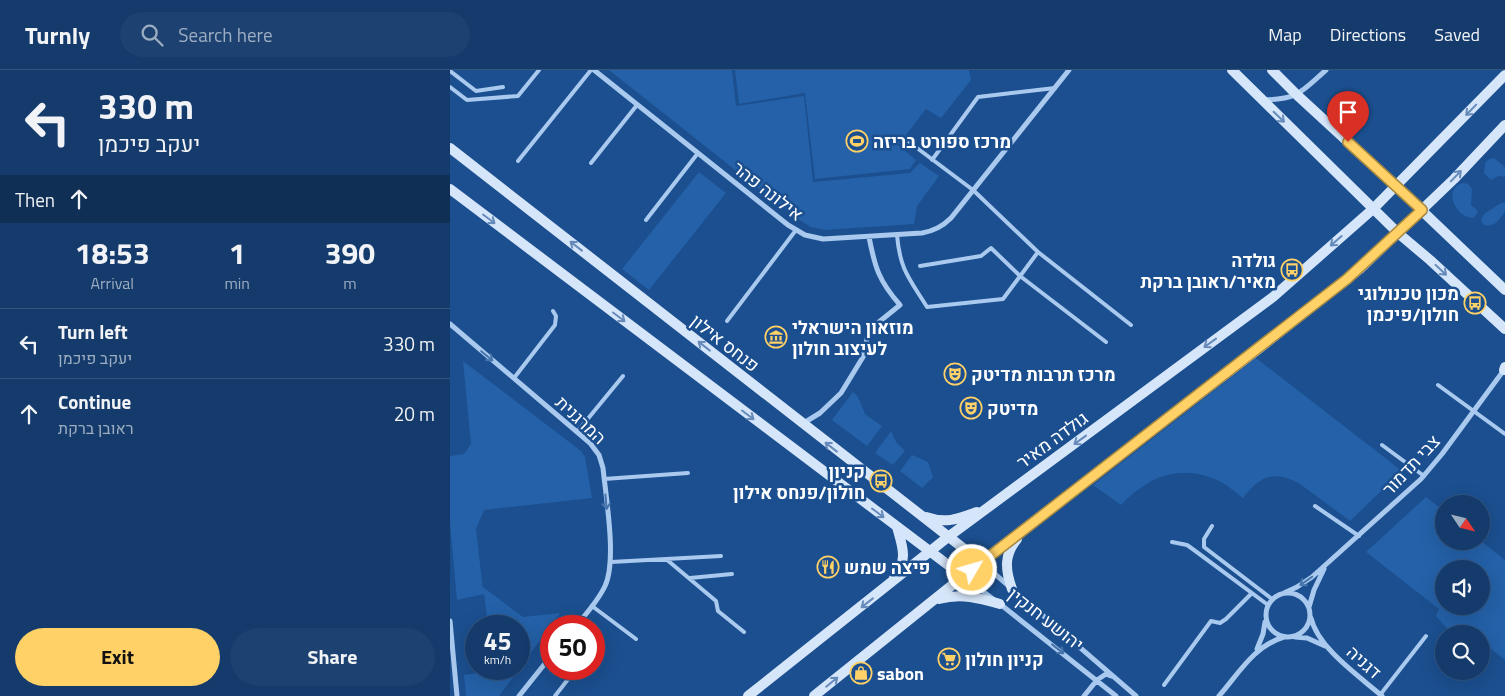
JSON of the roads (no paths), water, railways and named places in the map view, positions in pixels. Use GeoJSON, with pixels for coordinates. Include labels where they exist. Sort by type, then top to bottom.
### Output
{"type":"FeatureCollection","features":[{"type":"Feature","properties":{"kind":"main road"},"geometry":{"type":"LineString","coordinates":[[1232,70],[1373,209],[1504,329]]}},
{"type":"Feature","properties":{"kind":"main road"},"geometry":{"type":"LineString","coordinates":[[1272,70],[1505,290]]}},
{"type":"Feature","properties":{"kind":"main road","name":"גולדה מאיר"},"geometry":{"type":"LineString","coordinates":[[748,696],[948,537],[1273,297],[1373,209],[1505,75]]}},
{"type":"Feature","properties":{"kind":"main road"},"geometry":{"type":"LineString","coordinates":[[814,696],[981,562],[1361,268],[1454,179],[1505,125]]}},
{"type":"Feature","properties":{"kind":"main road","name":"פנחס אילון"},"geometry":{"type":"LineString","coordinates":[[450,148],[981,562]]}},
{"type":"Feature","properties":{"kind":"main road"},"geometry":{"type":"LineString","coordinates":[[450,189],[930,553]]}},
{"type":"Feature","properties":{"kind":"main road"},"geometry":{"type":"LineString","coordinates":[[912,510],[936,520],[950,521],[976,513],[995,502]]}},
{"type":"Feature","properties":{"kind":"main road"},"geometry":{"type":"LineString","coordinates":[[1012,589],[1006,568],[1008,552],[1030,525]]}},
{"type":"Feature","properties":{"kind":"main road"},"geometry":{"type":"LineString","coordinates":[[886,588],[896,577],[904,558],[904,551],[897,527]]}},
{"type":"Feature","properties":{"kind":"main road","name":"יהושע חנקין"},"geometry":{"type":"LineString","coordinates":[[930,553],[964,577]]}},
{"type":"Feature","properties":{"kind":"main road"},"geometry":{"type":"LineString","coordinates":[[933,601],[947,597],[967,596],[1000,604]]}},
{"type":"Feature","properties":{"kind":"street","name":"אילונה פהר"},"geometry":{"type":"LineString","coordinates":[[592,70],[796,230],[824,239],[927,232],[940,227],[951,218],[1069,70]]}},
{"type":"Feature","properties":{"kind":"street"},"geometry":{"type":"LineString","coordinates":[[1263,100],[1286,99],[1297,95],[1326,70]]}},
{"type":"Feature","properties":{"kind":"street"},"geometry":{"type":"LineString","coordinates":[[802,424],[820,413],[841,393],[863,358],[870,330],[900,306],[881,281],[874,262],[869,237]]}},
{"type":"Feature","properties":{"kind":"street","name":"המרגנית"},"geometry":{"type":"LineString","coordinates":[[450,324],[593,446],[599,455],[603,465],[611,562],[605,587],[585,615]]}},
{"type":"Feature","properties":{"kind":"street","name":"צבי תדמור"},"geometry":{"type":"LineString","coordinates":[[1284,593],[1301,585],[1326,566],[1424,476],[1505,369]]}},
{"type":"Feature","properties":{"kind":"street","name":"יהושע חנקין"},"geometry":{"type":"LineString","coordinates":[[981,562],[1136,696]]}},
{"type":"Feature","properties":{"kind":"street","name":"צבי תדמור"},"geometry":{"type":"LineString","coordinates":[[1309,608],[1314,590],[1326,566]]}},
{"type":"Feature","properties":{"kind":"street","name":"יהושע חנקין"},"geometry":{"type":"LineString","coordinates":[[964,577],[1116,696]]}},
{"type":"Feature","properties":{"kind":"street"},"geometry":{"type":"LineString","coordinates":[[1219,696],[1256,652],[1264,634],[1268,605],[1272,599],[1284,593],[1298,594],[1304,599],[1310,614],[1308,624],[1304,630],[1292,637],[1285,637],[1270,643],[1256,652]]}},
{"type":"Feature","properties":{"kind":"street","name":"דגניה"},"geometry":{"type":"LineString","coordinates":[[1310,614],[1315,630],[1328,648],[1381,695]]}},
{"type":"Feature","properties":{"kind":"street"},"geometry":{"type":"LineString","coordinates":[[1266,619],[1272,631],[1285,637]]}},
{"type":"Feature","properties":{"kind":"street"},"geometry":{"type":"LineString","coordinates":[[450,621],[457,696]]}},
{"type":"Feature","properties":{"kind":"street","name":"דגניה"},"geometry":{"type":"LineString","coordinates":[[1292,637],[1307,638],[1328,648]]}},
{"type":"Feature","properties":{"kind":"street"},"geometry":{"type":"LineString","coordinates":[[518,696],[540,669]]}},
{"type":"Feature","properties":{"kind":"street"},"geometry":{"type":"LineString","coordinates":[[1090,674],[1090,689]]}},
{"type":"Feature","properties":{"kind":"street"},"geometry":{"type":"LineString","coordinates":[[1084,696],[1097,680],[1106,674],[1113,676]]}},
{"type":"Feature","properties":{"kind":"street"},"geometry":{"type":"LineString","coordinates":[[1090,689],[1105,687]]}},
{"type":"Feature","properties":{"kind":"lane"},"geometry":{"type":"LineString","coordinates":[[450,86],[467,100],[518,96],[538,70]]}},
{"type":"Feature","properties":{"kind":"lane"},"geometry":{"type":"LineString","coordinates":[[518,161],[592,70]]}},
{"type":"Feature","properties":{"kind":"lane"},"geometry":{"type":"LineString","coordinates":[[450,71],[476,91],[503,87]]}},
{"type":"Feature","properties":{"kind":"lane"},"geometry":{"type":"LineString","coordinates":[[932,160],[978,97],[1055,88]]}},
{"type":"Feature","properties":{"kind":"lane"},"geometry":{"type":"LineString","coordinates":[[591,164],[637,105]]}},
{"type":"Feature","properties":{"kind":"lane"},"geometry":{"type":"LineString","coordinates":[[905,139],[973,190],[1038,252],[1131,325]]}},
{"type":"Feature","properties":{"kind":"lane"},"geometry":{"type":"LineString","coordinates":[[646,220],[698,153]]}},
{"type":"Feature","properties":{"kind":"lane"},"geometry":{"type":"LineString","coordinates":[[727,321],[796,230]]}},
{"type":"Feature","properties":{"kind":"lane"},"geometry":{"type":"LineString","coordinates":[[896,235],[901,263],[905,273],[927,307],[1003,299],[1038,252]]}},
{"type":"Feature","properties":{"kind":"lane"},"geometry":{"type":"LineString","coordinates":[[920,266],[981,256],[991,248],[1020,276],[1106,342]]}},
{"type":"Feature","properties":{"kind":"lane"},"geometry":{"type":"LineString","coordinates":[[514,378],[556,325],[556,316],[553,311]]}},
{"type":"Feature","properties":{"kind":"lane"},"geometry":{"type":"LineString","coordinates":[[577,432],[623,376]]}},
{"type":"Feature","properties":{"kind":"lane"},"geometry":{"type":"LineString","coordinates":[[1438,386],[1505,434]]}},
{"type":"Feature","properties":{"kind":"lane"},"geometry":{"type":"LineString","coordinates":[[1382,445],[1424,476]]}},
{"type":"Feature","properties":{"kind":"lane"},"geometry":{"type":"LineString","coordinates":[[604,479],[688,473]]}},
{"type":"Feature","properties":{"kind":"lane"},"geometry":{"type":"LineString","coordinates":[[1315,506],[1359,536]]}},
{"type":"Feature","properties":{"kind":"lane"},"geometry":{"type":"LineString","coordinates":[[1212,526],[1204,539],[1204,547],[1272,599]]}},
{"type":"Feature","properties":{"kind":"lane"},"geometry":{"type":"LineString","coordinates":[[1172,542],[1194,550],[1268,605]]}},
{"type":"Feature","properties":{"kind":"lane"},"geometry":{"type":"LineString","coordinates":[[611,562],[721,556]]}},
{"type":"Feature","properties":{"kind":"lane"},"geometry":{"type":"LineString","coordinates":[[666,559],[716,601],[718,611],[744,632]]}},
{"type":"Feature","properties":{"kind":"lane"},"geometry":{"type":"LineString","coordinates":[[689,578],[732,574]]}},
{"type":"Feature","properties":{"kind":"lane"},"geometry":{"type":"LineString","coordinates":[[1164,685],[1212,621],[1220,623],[1226,620],[1252,593]]}},
{"type":"Feature","properties":{"kind":"lane"},"geometry":{"type":"LineString","coordinates":[[592,606],[636,639]]}},
{"type":"Feature","properties":{"kind":"lane"},"geometry":{"type":"LineString","coordinates":[[1381,695],[1426,636]]}},
{"type":"Feature","properties":{"kind":"lane"},"geometry":{"type":"LineString","coordinates":[[554,696],[567,680]]}},
{"type":"Feature","properties":{"kind":"place","name":"מרכז ספורט בריזה"},"geometry":{"type":"Point","coordinates":[857,141]}},
{"type":"Feature","properties":{"kind":"place","name":"גולדה מאיר/ראובן ברקת"},"geometry":{"type":"Point","coordinates":[1292,270]}},
{"type":"Feature","properties":{"kind":"place","name":"מכון טכנולוגי חולון/פיכמן"},"geometry":{"type":"Point","coordinates":[1475,303]}},
{"type":"Feature","properties":{"kind":"place","name":"מוזאון הישראלי לעיצוב חולון"},"geometry":{"type":"Point","coordinates":[776,337]}},
{"type":"Feature","properties":{"kind":"place","name":"מרכז תרבות מדיטק"},"geometry":{"type":"Point","coordinates":[955,374]}},
{"type":"Feature","properties":{"kind":"place","name":"מדיטק"},"geometry":{"type":"Point","coordinates":[971,408]}},
{"type":"Feature","properties":{"kind":"place","name":"קניון חולון/פנחס אילון"},"geometry":{"type":"Point","coordinates":[881,481]}},
{"type":"Feature","properties":{"kind":"place","name":"פיצה שמש"},"geometry":{"type":"Point","coordinates":[828,567]}},
{"type":"Feature","properties":{"kind":"place","name":"קניון חולון"},"geometry":{"type":"Point","coordinates":[949,659]}},
{"type":"Feature","properties":{"kind":"place","name":"sabon"},"geometry":{"type":"Point","coordinates":[861,673]}}]}
